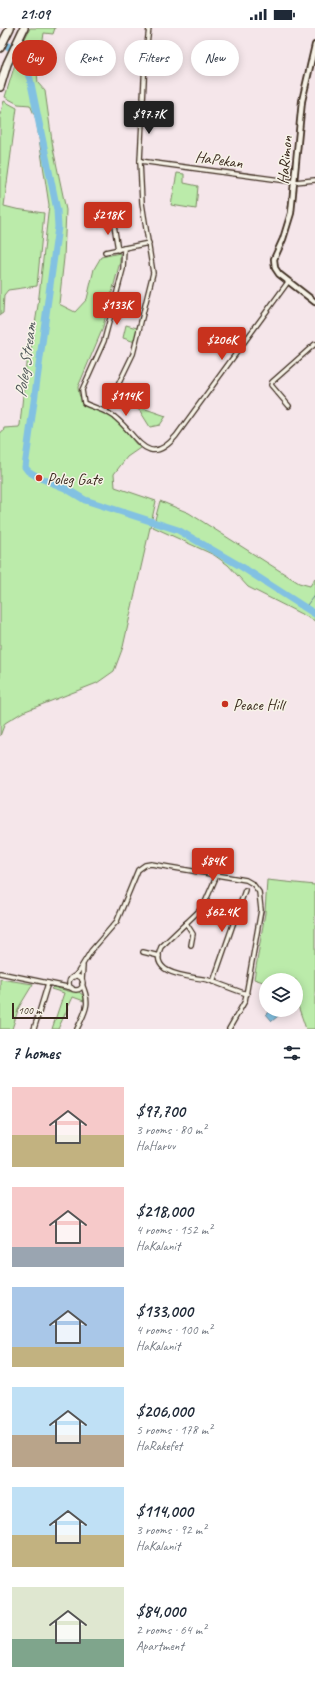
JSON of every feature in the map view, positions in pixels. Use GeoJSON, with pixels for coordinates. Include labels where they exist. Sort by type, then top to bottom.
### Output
{"type":"FeatureCollection","features":[{"type":"Feature","properties":{"kind":"highway"},"geometry":{"type":"LineString","coordinates":[[0,48],[10,28]]}},
{"type":"Feature","properties":{"kind":"highway"},"geometry":{"type":"LineString","coordinates":[[0,87],[7,64],[24,28]]}},
{"type":"Feature","properties":{"kind":"street"},"geometry":{"type":"LineString","coordinates":[[106,410],[133,354],[141,315],[151,285],[153,263],[142,203],[140,161],[145,61],[150,28]]}},
{"type":"Feature","properties":{"kind":"street","name":"HaRimon"},"geometry":{"type":"LineString","coordinates":[[288,282],[275,268],[274,259],[288,226],[295,182],[302,101],[313,59],[315,45]]}},
{"type":"Feature","properties":{"kind":"street","name":"HaPekan"},"geometry":{"type":"LineString","coordinates":[[140,161],[295,182],[315,180]]}},
{"type":"Feature","properties":{"kind":"street"},"geometry":{"type":"LineString","coordinates":[[113,220],[118,250]]}},
{"type":"Feature","properties":{"kind":"street"},"geometry":{"type":"LineString","coordinates":[[105,252],[149,243]]}},
{"type":"Feature","properties":{"kind":"street"},"geometry":{"type":"LineString","coordinates":[[124,248],[123,270],[106,334],[82,390],[84,403],[106,410],[117,418],[146,449],[156,451],[163,448],[173,440],[288,282],[315,302]]}},
{"type":"Feature","properties":{"kind":"street"},"geometry":{"type":"LineString","coordinates":[[289,406],[271,385],[272,382],[315,344]]}},
{"type":"Feature","properties":{"kind":"street"},"geometry":{"type":"LineString","coordinates":[[58,985],[69,981],[74,976],[91,951],[117,921],[136,873],[142,866],[151,864],[250,881],[257,888],[261,897],[256,942],[247,994],[242,1008],[229,1029]]}},
{"type":"Feature","properties":{"kind":"street"},"geometry":{"type":"LineString","coordinates":[[217,875],[207,902],[164,943],[159,951],[161,966],[174,974],[213,982],[247,994]]}},
{"type":"Feature","properties":{"kind":"street"},"geometry":{"type":"LineString","coordinates":[[213,982],[245,890]]}},
{"type":"Feature","properties":{"kind":"street"},"geometry":{"type":"LineString","coordinates":[[186,923],[194,934],[191,945]]}},
{"type":"Feature","properties":{"kind":"street"},"geometry":{"type":"LineString","coordinates":[[143,952],[159,956]]}},
{"type":"Feature","properties":{"kind":"street"},"geometry":{"type":"LineString","coordinates":[[78,989],[82,982],[84,963]]}},
{"type":"Feature","properties":{"kind":"street"},"geometry":{"type":"LineString","coordinates":[[0,973],[78,989],[87,994]]}},
{"type":"Feature","properties":{"kind":"street"},"geometry":{"type":"LineString","coordinates":[[74,976],[78,977],[82,982],[87,994],[86,1008],[77,1029]]}},
{"type":"Feature","properties":{"kind":"street"},"geometry":{"type":"LineString","coordinates":[[69,981],[72,988]]}},
{"type":"Feature","properties":{"kind":"street"},"geometry":{"type":"LineString","coordinates":[[34,1029],[48,983]]}},
{"type":"Feature","properties":{"kind":"green space"},"geometry":{"type":"Polygon","coordinates":[[[30,28],[55,28],[53,34],[44,33],[43,40],[24,40],[30,28]]]}},
{"type":"Feature","properties":{"kind":"green space"},"geometry":{"type":"Polygon","coordinates":[[[12,74],[12,76],[37,76],[38,83],[45,91],[53,148],[66,210],[64,258],[59,304],[75,312],[87,299],[94,269],[101,257],[120,253],[120,262],[102,330],[78,387],[79,394],[82,400],[90,406],[107,413],[117,420],[140,448],[127,457],[114,474],[115,487],[156,501],[123,647],[114,671],[97,683],[23,712],[5,723],[0,736],[0,432],[3,432],[4,428],[19,427],[20,425],[26,364],[31,349],[38,305],[49,205],[36,119],[30,105],[18,104],[5,97],[12,74]]]}},
{"type":"Feature","properties":{"kind":"green space"},"geometry":{"type":"Polygon","coordinates":[[[4,101],[17,108],[4,206],[44,213],[37,286],[8,290],[4,295],[3,313],[0,315],[0,115],[4,101]]]}},
{"type":"Feature","properties":{"kind":"green space"},"geometry":{"type":"Polygon","coordinates":[[[177,173],[184,174],[184,183],[198,186],[196,209],[171,205],[177,173]]]}},
{"type":"Feature","properties":{"kind":"green space"},"geometry":{"type":"Polygon","coordinates":[[[126,325],[137,328],[135,342],[123,338],[126,325]]]}},
{"type":"Feature","properties":{"kind":"green space"},"geometry":{"type":"Polygon","coordinates":[[[131,404],[166,416],[160,425],[150,427],[140,411],[131,404]]]}},
{"type":"Feature","properties":{"kind":"green space"},"geometry":{"type":"Polygon","coordinates":[[[160,501],[189,513],[299,583],[310,586],[315,578],[315,621],[248,587],[228,565],[214,555],[153,527],[160,501]]]}},
{"type":"Feature","properties":{"kind":"green space"},"geometry":{"type":"Polygon","coordinates":[[[267,880],[315,885],[315,1029],[306,1029],[302,1017],[303,973],[259,973],[259,981],[254,979],[265,913],[267,880]]]}},
{"type":"Feature","properties":{"kind":"green space"},"geometry":{"type":"Polygon","coordinates":[[[0,979],[33,984],[19,1007],[12,1029],[0,1029],[0,979]]]}},
{"type":"Feature","properties":{"kind":"green space"},"geometry":{"type":"Polygon","coordinates":[[[53,987],[72,992],[79,992],[84,996],[84,1001],[73,997],[58,1029],[52,1029],[64,993],[51,989],[53,987]]]}},
{"type":"Feature","properties":{"kind":"water"},"geometry":{"type":"Polygon","coordinates":[[[269,1017],[277,1017],[272,1021],[269,1017]]]}},
{"type":"Feature","properties":{"kind":"waterway","name":"Poleg Stream"},"geometry":{"type":"LineString","coordinates":[[0,40],[18,56],[25,66],[30,79],[57,210],[58,227],[25,467],[28,471],[38,477],[65,488],[85,500],[178,530],[242,567],[315,614]]}},
{"type":"Feature","properties":{"kind":"waterway"},"geometry":{"type":"LineString","coordinates":[[305,608],[315,594]]}},
{"type":"Feature","properties":{"kind":"place","name":"Poleg Gate"},"geometry":{"type":"Point","coordinates":[39,478]}},
{"type":"Feature","properties":{"kind":"place","name":"Peace Hill"},"geometry":{"type":"Point","coordinates":[225,704]}}]}
